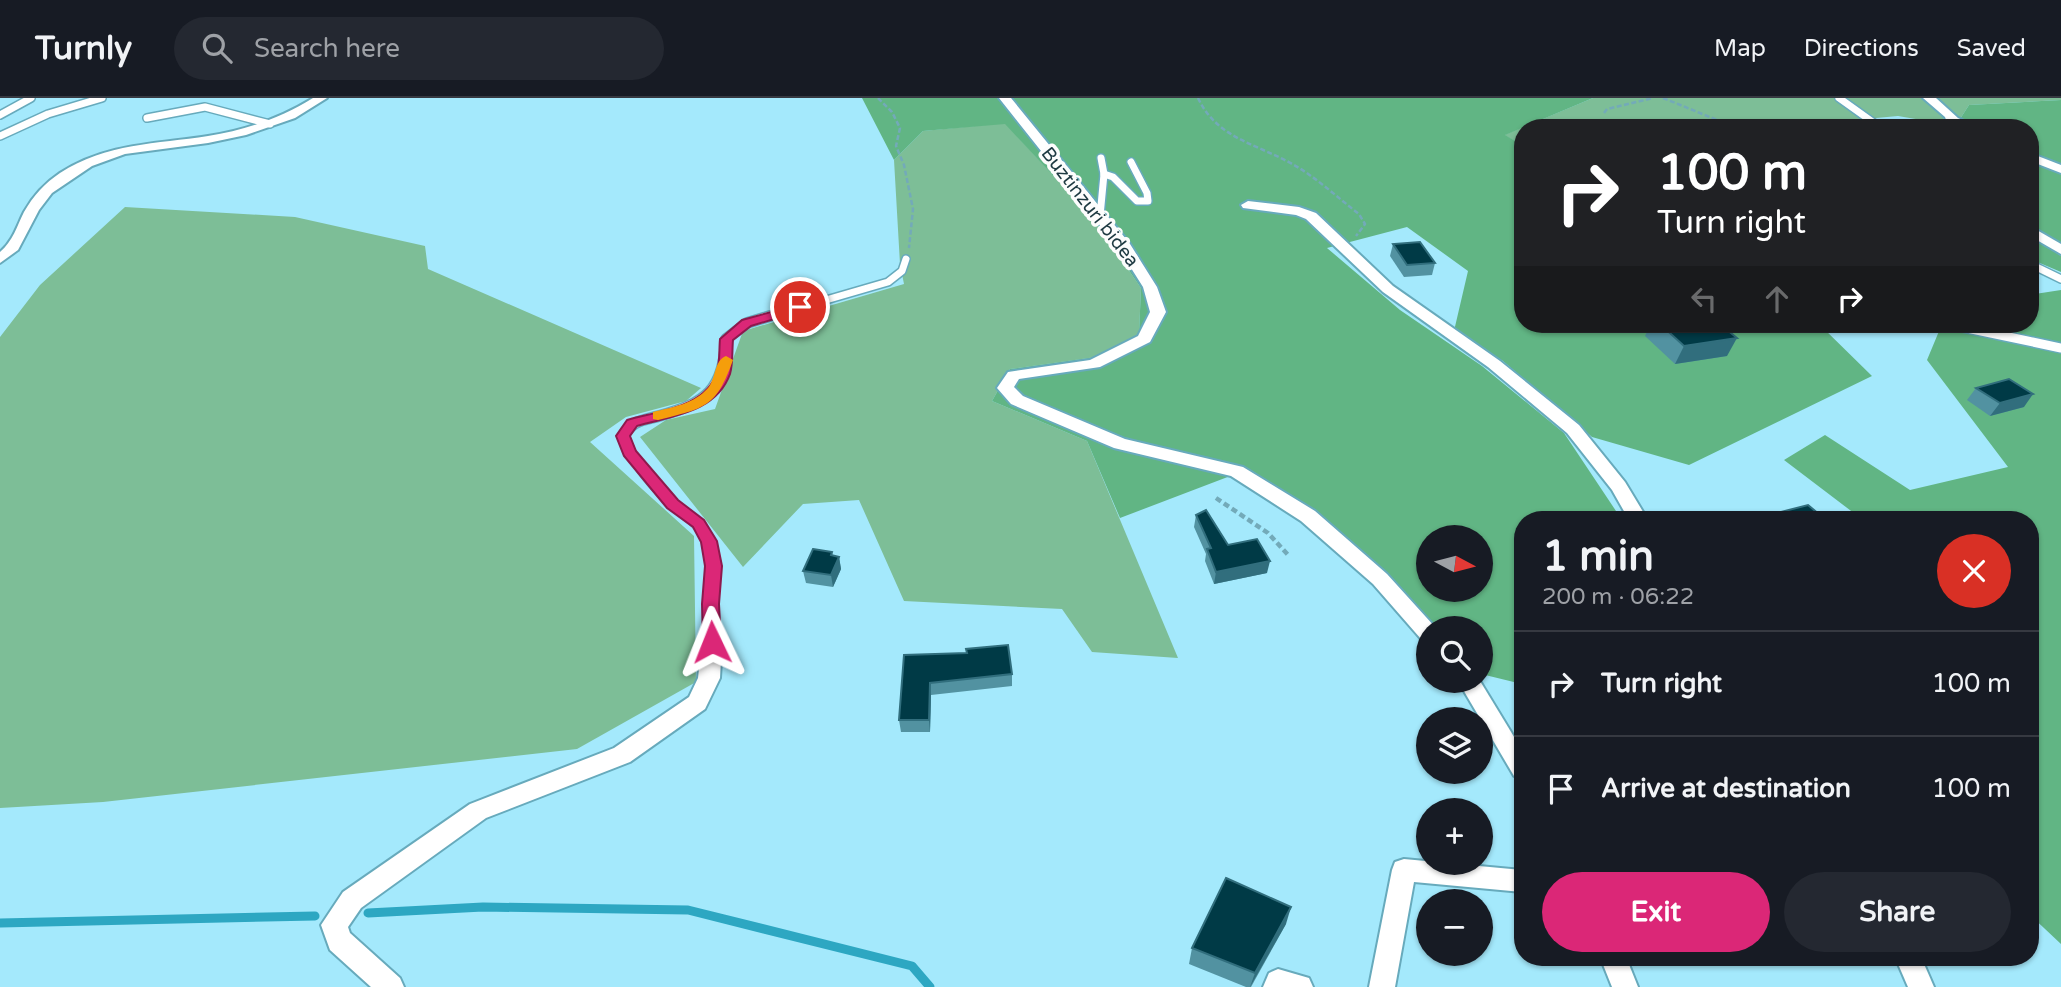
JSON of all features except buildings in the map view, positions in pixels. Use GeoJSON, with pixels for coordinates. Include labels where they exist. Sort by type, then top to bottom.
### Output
{"type":"FeatureCollection","features":[{"type":"Feature","properties":{"kind":"street"},"geometry":{"type":"LineString","coordinates":[[0,259],[18,242],[37,201],[54,185],[86,163],[125,151],[210,139],[270,124],[321,98]]}},
{"type":"Feature","properties":{"kind":"street","name":"Buztinzuri bidea"},"geometry":{"type":"LineString","coordinates":[[1005,98],[1125,247],[1150,288],[1158,312],[1144,339],[1094,364],[1014,375],[1005,388],[1017,400],[1121,444],[1237,471],[1308,516],[1380,579],[1416,620]]}},
{"type":"Feature","properties":{"kind":"street"},"geometry":{"type":"LineString","coordinates":[[1929,98],[1949,119]]}},
{"type":"Feature","properties":{"kind":"street"},"geometry":{"type":"LineString","coordinates":[[2039,161],[2061,169]]}},
{"type":"Feature","properties":{"kind":"street"},"geometry":{"type":"LineString","coordinates":[[1248,205],[1299,211],[1311,216],[1388,289],[1494,365],[1573,429],[1619,486],[1634,511]]}},
{"type":"Feature","properties":{"kind":"street"},"geometry":{"type":"LineString","coordinates":[[2039,236],[2061,250]]}},
{"type":"Feature","properties":{"kind":"street"},"geometry":{"type":"LineString","coordinates":[[391,987],[339,942],[334,925],[352,900],[478,811],[622,755],[654,735],[697,703],[709,678],[712,642]]}},
{"type":"Feature","properties":{"kind":"street"},"geometry":{"type":"LineString","coordinates":[[1476,693],[1514,756]]}},
{"type":"Feature","properties":{"kind":"street"},"geometry":{"type":"LineString","coordinates":[[1381,987],[1386,976],[1404,870],[1514,880]]}},
{"type":"Feature","properties":{"kind":"street"},"geometry":{"type":"LineString","coordinates":[[1617,966],[1625,987]]}},
{"type":"Feature","properties":{"kind":"street"},"geometry":{"type":"LineString","coordinates":[[1912,966],[1921,987]]}},
{"type":"Feature","properties":{"kind":"street"},"geometry":{"type":"LineString","coordinates":[[1276,987],[1278,982],[1300,987]]}},
{"type":"Feature","properties":{"kind":"lane"},"geometry":{"type":"LineString","coordinates":[[0,114],[31,98]]}},
{"type":"Feature","properties":{"kind":"lane"},"geometry":{"type":"LineString","coordinates":[[0,136],[61,108],[102,98]]}},
{"type":"Feature","properties":{"kind":"lane"},"geometry":{"type":"LineString","coordinates":[[1839,98],[1868,119]]}},
{"type":"Feature","properties":{"kind":"lane"},"geometry":{"type":"LineString","coordinates":[[147,118],[205,107],[270,124]]}},
{"type":"Feature","properties":{"kind":"lane"},"geometry":{"type":"LineString","coordinates":[[1100,216],[1104,174],[1101,158]]}},
{"type":"Feature","properties":{"kind":"lane"},"geometry":{"type":"LineString","coordinates":[[1104,174],[1113,177],[1137,201],[1148,201],[1147,193],[1131,162]]}},
{"type":"Feature","properties":{"kind":"lane"},"geometry":{"type":"LineString","coordinates":[[712,642],[710,604],[713,566],[709,541],[698,524],[673,504],[629,452],[623,436],[632,423],[699,404],[716,388],[726,364],[726,339],[747,323],[888,282],[902,271],[906,259]]}},
{"type":"Feature","properties":{"kind":"lane"},"geometry":{"type":"LineString","coordinates":[[2039,268],[2061,279]]}},
{"type":"Feature","properties":{"kind":"lane"},"geometry":{"type":"LineString","coordinates":[[1990,333],[2061,348]]}},
{"type":"Feature","properties":{"kind":"path"},"geometry":{"type":"LineString","coordinates":[[877,98],[892,112],[900,128],[896,146],[904,165],[913,209],[912,238],[906,259]]}},
{"type":"Feature","properties":{"kind":"path"},"geometry":{"type":"LineString","coordinates":[[1198,98],[1205,113],[1223,131],[1261,152],[1294,165],[1359,214],[1365,224],[1363,230],[1340,244]]}},
{"type":"Feature","properties":{"kind":"path"},"geometry":{"type":"LineString","coordinates":[[1604,113],[1607,109],[1653,98]]}},
{"type":"Feature","properties":{"kind":"path"},"geometry":{"type":"LineString","coordinates":[[1663,98],[1715,119]]}},
{"type":"Feature","properties":{"kind":"path"},"geometry":{"type":"LineString","coordinates":[[1216,498],[1268,533],[1289,556]]}},
{"type":"Feature","properties":{"kind":"green space"},"geometry":{"type":"Polygon","coordinates":[[[862,98],[1593,98],[1543,119],[1514,119],[1514,131],[1505,135],[1514,140],[1514,333],[1828,333],[1872,376],[1689,465],[1592,437],[1503,361],[1454,331],[1468,271],[1407,227],[1327,248],[1400,310],[1482,366],[1564,433],[1616,511],[1514,511],[1514,682],[1493,677],[1493,616],[1426,616],[1388,575],[1246,470],[1120,518],[1087,441],[992,401],[1010,369],[1096,357],[1139,334],[1141,288],[1092,217],[1005,124],[923,131],[894,160],[862,98]]]}},
{"type":"Feature","properties":{"kind":"green space"},"geometry":{"type":"Polygon","coordinates":[[[1593,98],[1922,98],[1944,119],[1898,116],[1865,119],[1542,119],[1593,98]]]}},
{"type":"Feature","properties":{"kind":"green space"},"geometry":{"type":"Polygon","coordinates":[[[1938,98],[2061,100],[1969,105],[1960,119],[1938,98]]]}},
{"type":"Feature","properties":{"kind":"green space"},"geometry":{"type":"Polygon","coordinates":[[[2061,100],[2061,244],[2039,231],[2039,119],[1960,119],[1969,105],[2061,100]]]}},
{"type":"Feature","properties":{"kind":"green space"},"geometry":{"type":"Polygon","coordinates":[[[1005,123],[1092,217],[1141,288],[1139,334],[1096,357],[1010,369],[992,401],[1087,441],[1178,658],[1092,652],[1062,609],[904,601],[859,500],[803,504],[743,567],[640,437],[666,420],[715,409],[743,331],[904,284],[900,264],[894,160],[923,131],[1005,123]]]}},
{"type":"Feature","properties":{"kind":"green space"},"geometry":{"type":"Polygon","coordinates":[[[1514,131],[1514,141],[1504,135],[1514,131]]]}},
{"type":"Feature","properties":{"kind":"green space"},"geometry":{"type":"Polygon","coordinates":[[[125,207],[295,217],[425,246],[428,269],[701,388],[686,401],[626,417],[590,442],[694,536],[696,682],[577,749],[103,802],[0,808],[0,337],[40,285],[125,207]]]}},
{"type":"Feature","properties":{"kind":"green space"},"geometry":{"type":"Polygon","coordinates":[[[2039,241],[2061,256],[2061,272],[2039,263],[2039,241]]]}},
{"type":"Feature","properties":{"kind":"green space"},"geometry":{"type":"Polygon","coordinates":[[[2061,290],[2061,944],[2039,923],[2039,511],[1851,511],[1784,460],[1825,435],[1910,490],[2008,467],[1927,360],[1938,333],[2039,333],[2039,293],[2061,290]]]}},
{"type":"Feature","properties":{"kind":"waterway"},"geometry":{"type":"LineString","coordinates":[[368,913],[483,907],[688,910],[912,966],[930,987]]}},
{"type":"Feature","properties":{"kind":"waterway"},"geometry":{"type":"LineString","coordinates":[[0,923],[315,916]]}},
{"type":"Feature","properties":{"kind":"slow traffic"},"geometry":{"type":"LineString","coordinates":[[658,415],[699,404],[716,388],[724,372],[726,360]]}},
{"type":"Feature","properties":{"kind":"route"},"geometry":{"type":"LineString","coordinates":[[712,642],[710,604],[713,566],[709,541],[698,524],[673,504],[629,452],[623,436],[632,423],[699,404],[716,388],[724,372],[726,339],[747,323],[800,307]]}}]}
